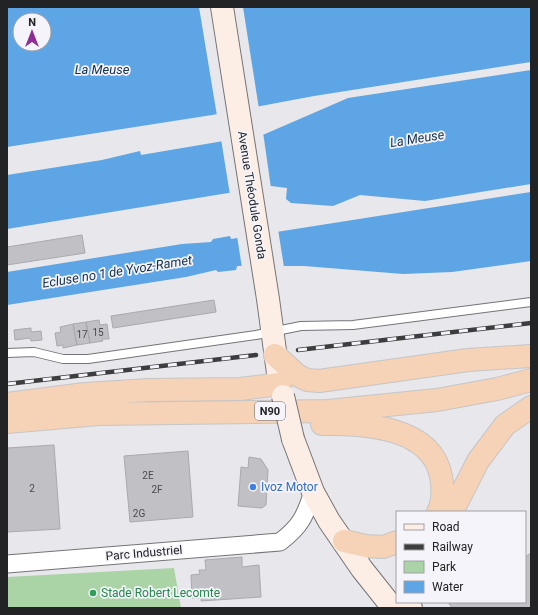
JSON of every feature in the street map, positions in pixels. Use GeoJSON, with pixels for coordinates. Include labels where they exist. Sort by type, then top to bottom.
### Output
{"type":"FeatureCollection","features":[{"type":"Feature","properties":{"kind":"highway"},"geometry":{"type":"LineString","coordinates":[[275,355],[297,375],[306,380],[319,381],[468,360],[531,356]]}},
{"type":"Feature","properties":{"kind":"highway","name":"N90"},"geometry":{"type":"LineString","coordinates":[[7,422],[99,414],[335,410],[437,400],[496,389],[531,380]]}},
{"type":"Feature","properties":{"kind":"highway"},"geometry":{"type":"LineString","coordinates":[[7,404],[84,394],[149,390],[281,390]]}},
{"type":"Feature","properties":{"kind":"highway","name":"N90"},"geometry":{"type":"LineString","coordinates":[[7,435],[100,428],[328,424],[477,404],[531,390]]}},
{"type":"Feature","properties":{"kind":"highway"},"geometry":{"type":"LineString","coordinates":[[453,511],[478,461],[505,425],[531,407]]}},
{"type":"Feature","properties":{"kind":"highway"},"geometry":{"type":"LineString","coordinates":[[328,424],[360,425],[389,430],[413,438],[430,452],[439,465],[443,487],[442,500],[438,511]]}},
{"type":"Feature","properties":{"kind":"highway"},"geometry":{"type":"LineString","coordinates":[[349,548],[383,546],[396,542]]}},
{"type":"Feature","properties":{"kind":"highway"},"geometry":{"type":"LineString","coordinates":[[349,548],[386,557],[396,556]]}},
{"type":"Feature","properties":{"kind":"main road","name":"Avenue Théodule Gonda"},"geometry":{"type":"LineString","coordinates":[[222,7],[268,299],[275,355],[281,390],[293,439],[313,492],[329,521],[362,569],[393,608]]}},
{"type":"Feature","properties":{"kind":"main road","name":"Avenue Théodule Gonda"},"geometry":{"type":"LineString","coordinates":[[349,548],[374,565],[396,589]]}},
{"type":"Feature","properties":{"kind":"street","name":"Parc Industriel"},"geometry":{"type":"LineString","coordinates":[[7,564],[280,542],[292,533],[302,521],[313,492]]}},
{"type":"Feature","properties":{"kind":"lane"},"geometry":{"type":"LineString","coordinates":[[7,353],[34,352],[63,359],[88,359],[272,333],[301,326],[353,325],[531,302]]}},
{"type":"Feature","properties":{"kind":"green space","name":"Stade Robert Lecomte"},"geometry":{"type":"Polygon","coordinates":[[[174,568],[181,608],[7,608],[7,577],[174,568]]]}},
{"type":"Feature","properties":{"kind":"water","name":"La Meuse"},"geometry":{"type":"Polygon","coordinates":[[[7,7],[531,7],[531,62],[314,96],[212,115],[7,147],[7,7]]]}},
{"type":"Feature","properties":{"kind":"water","name":"La Meuse"},"geometry":{"type":"Polygon","coordinates":[[[531,70],[531,184],[425,201],[360,195],[333,206],[291,203],[286,199],[287,188],[271,186],[7,229],[7,175],[102,160],[140,151],[141,155],[265,134],[348,98],[531,70]]]}},
{"type":"Feature","properties":{"kind":"water","name":"Ecluse no 1 de Yvoz-Ramet"},"geometry":{"type":"Polygon","coordinates":[[[531,192],[531,261],[452,272],[403,274],[304,266],[237,266],[236,270],[218,272],[216,270],[186,277],[7,305],[7,272],[182,244],[211,242],[213,239],[230,236],[231,239],[531,192]]]}},
{"type":"Feature","properties":{"kind":"pier"},"geometry":{"type":"Polygon","coordinates":[[[199,7],[243,7],[259,109],[217,116],[199,7]]]}},
{"type":"Feature","properties":{"kind":"pier"},"geometry":{"type":"Polygon","coordinates":[[[263,132],[271,188],[230,195],[221,139],[263,132]]]}},
{"type":"Feature","properties":{"kind":"pier"},"geometry":{"type":"Polygon","coordinates":[[[278,229],[284,267],[242,268],[237,236],[278,229]]]}},
{"type":"Feature","properties":{"kind":"building"},"geometry":{"type":"Polygon","coordinates":[[[82,235],[85,253],[7,265],[7,247],[82,235]]]}},
{"type":"Feature","properties":{"kind":"building"},"geometry":{"type":"Polygon","coordinates":[[[214,300],[216,312],[113,328],[111,316],[214,300]]]}},
{"type":"Feature","properties":{"kind":"building"},"geometry":{"type":"Polygon","coordinates":[[[99,320],[100,325],[107,324],[109,339],[102,339],[103,341],[90,343],[86,322],[99,320]]]}},
{"type":"Feature","properties":{"kind":"building"},"geometry":{"type":"Polygon","coordinates":[[[86,322],[90,343],[77,345],[73,324],[86,322]]]}},
{"type":"Feature","properties":{"kind":"building"},"geometry":{"type":"Polygon","coordinates":[[[73,324],[77,345],[63,348],[63,345],[57,346],[55,333],[61,332],[60,327],[73,324]]]}},
{"type":"Feature","properties":{"kind":"building"},"geometry":{"type":"Polygon","coordinates":[[[31,328],[31,332],[41,331],[42,340],[31,341],[30,338],[15,340],[14,330],[31,328]]]}},
{"type":"Feature","properties":{"kind":"building"},"geometry":{"type":"Polygon","coordinates":[[[54,445],[60,529],[7,532],[7,448],[54,445]]]}},
{"type":"Feature","properties":{"kind":"building"},"geometry":{"type":"Polygon","coordinates":[[[188,451],[193,517],[130,522],[124,456],[188,451]]]}},
{"type":"Feature","properties":{"kind":"building","name":"Ivoz Motor"},"geometry":{"type":"Polygon","coordinates":[[[249,457],[261,459],[268,470],[266,505],[262,508],[238,506],[241,467],[248,468],[249,457]]]}},
{"type":"Feature","properties":{"kind":"building"},"geometry":{"type":"Polygon","coordinates":[[[531,553],[531,608],[452,608],[449,603],[526,603],[526,556],[531,553]]]}},
{"type":"Feature","properties":{"kind":"building"},"geometry":{"type":"Polygon","coordinates":[[[242,557],[242,567],[259,565],[261,597],[201,601],[201,598],[192,598],[191,575],[200,574],[199,570],[206,570],[205,560],[242,557]]]}},
{"type":"Feature","properties":{"kind":"railway"},"geometry":{"type":"LineString","coordinates":[[298,350],[531,323]]}},
{"type":"Feature","properties":{"kind":"railway"},"geometry":{"type":"LineString","coordinates":[[7,384],[256,355]]}},
{"type":"Feature","properties":{"kind":"place","name":"Ivoz Motor"},"geometry":{"type":"Point","coordinates":[253,487]}},
{"type":"Feature","properties":{"kind":"place","name":"Stade Robert Lecomte"},"geometry":{"type":"Point","coordinates":[93,593]}}]}
